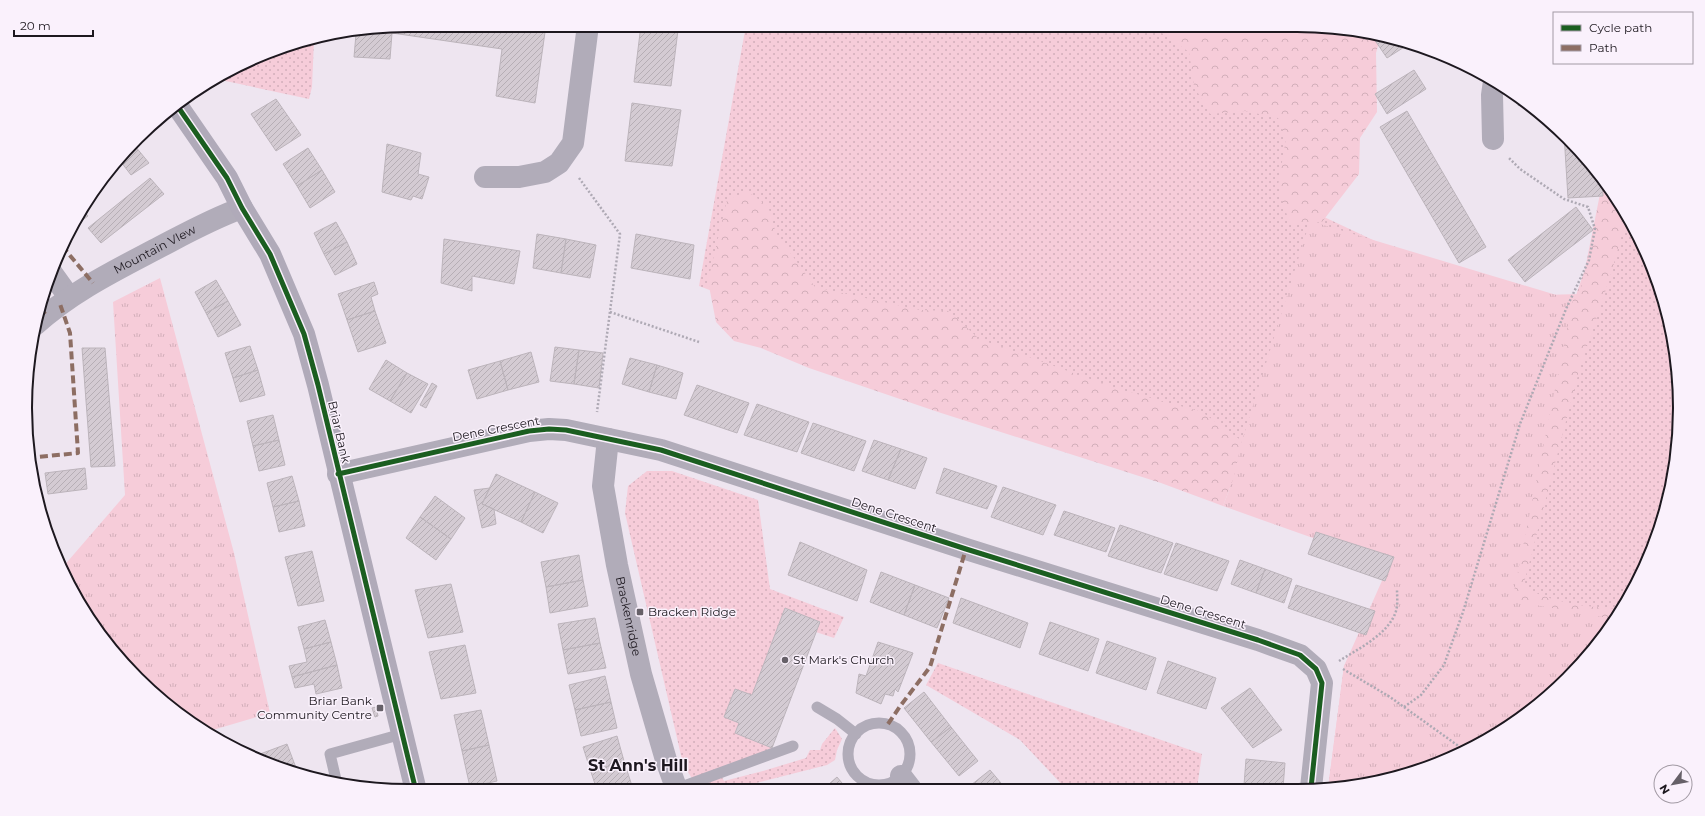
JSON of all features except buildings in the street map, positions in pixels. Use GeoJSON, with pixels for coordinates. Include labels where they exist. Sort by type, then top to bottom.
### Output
{"type":"FeatureCollection","features":[{"type":"Feature","properties":{"kind":"street"},"geometry":{"type":"LineString","coordinates":[[485,177],[519,177],[545,172],[559,163],[573,143],[587,32]]}},
{"type":"Feature","properties":{"kind":"street"},"geometry":{"type":"LineString","coordinates":[[1493,87],[1493,139]]}},
{"type":"Feature","properties":{"kind":"street","name":"Briar Bank"},"geometry":{"type":"LineString","coordinates":[[180,109],[227,178],[242,208],[270,254],[304,334],[318,385],[338,474],[414,784]]}},
{"type":"Feature","properties":{"kind":"street","name":"Mountain VIew"},"geometry":{"type":"LineString","coordinates":[[43,318],[69,297],[108,274],[220,216],[242,208]]}},
{"type":"Feature","properties":{"kind":"street"},"geometry":{"type":"LineString","coordinates":[[55,278],[69,297]]}},
{"type":"Feature","properties":{"kind":"street","name":"Dene Crescent"},"geometry":{"type":"LineString","coordinates":[[338,474],[529,430],[566,430],[661,450],[973,552],[1258,640],[1300,655],[1324,666]]}},
{"type":"Feature","properties":{"kind":"street","name":"Brackenridge"},"geometry":{"type":"LineString","coordinates":[[601,437],[603,486],[617,566],[641,674],[674,784]]}},
{"type":"Feature","properties":{"kind":"street"},"geometry":{"type":"LineString","coordinates":[[1311,783],[1324,666]]}},
{"type":"Feature","properties":{"kind":"lane"},"geometry":{"type":"LineString","coordinates":[[817,707],[837,719],[856,734]]}},
{"type":"Feature","properties":{"kind":"lane"},"geometry":{"type":"LineString","coordinates":[[874,784],[864,781],[856,775],[851,767],[848,757],[849,748],[856,734],[867,725],[878,722],[888,724],[898,729],[905,737],[910,747],[906,783],[893,782],[886,784]]}},
{"type":"Feature","properties":{"kind":"lane"},"geometry":{"type":"LineString","coordinates":[[335,777],[330,754],[402,734]]}},
{"type":"Feature","properties":{"kind":"lane"},"geometry":{"type":"LineString","coordinates":[[692,784],[793,746]]}},
{"type":"Feature","properties":{"kind":"path"},"geometry":{"type":"LineString","coordinates":[[1404,707],[1421,695],[1444,665],[1463,612],[1520,424],[1566,309],[1589,260],[1595,230],[1588,207],[1564,199],[1520,169],[1493,139]]}},
{"type":"Feature","properties":{"kind":"path"},"geometry":{"type":"LineString","coordinates":[[563,157],[620,234],[610,312],[601,437]]}},
{"type":"Feature","properties":{"kind":"path"},"geometry":{"type":"LineString","coordinates":[[610,312],[699,342]]}},
{"type":"Feature","properties":{"kind":"path"},"geometry":{"type":"LineString","coordinates":[[1324,666],[1368,644],[1390,624],[1396,610],[1397,589]]}},
{"type":"Feature","properties":{"kind":"path"},"geometry":{"type":"LineString","coordinates":[[1324,666],[1352,673],[1404,707],[1459,747]]}},
{"type":"Feature","properties":{"kind":"green space"},"geometry":{"type":"Polygon","coordinates":[[[745,32],[1297,32],[1305,208],[1564,330],[1609,198],[1623,220],[1644,264],[1653,287],[1666,335],[1670,359],[1673,408],[1670,457],[1666,481],[1653,529],[1623,596],[1610,617],[1580,656],[1545,691],[1506,721],[1485,734],[1441,755],[1418,764],[1370,777],[1329,782],[1344,666],[1401,552],[699,286],[745,32]]]}},
{"type":"Feature","properties":{"kind":"green space"},"geometry":{"type":"Polygon","coordinates":[[[1161,32],[1297,32],[1346,35],[1379,41],[1376,53],[1377,112],[1360,138],[1359,174],[1322,222],[1290,225],[1278,186],[1286,138],[1278,118],[1245,111],[1210,114],[1194,86],[1189,52],[1161,32]]]}},
{"type":"Feature","properties":{"kind":"green space"},"geometry":{"type":"Polygon","coordinates":[[[314,44],[312,87],[309,99],[223,80],[264,61],[287,52],[314,44]]]}},
{"type":"Feature","properties":{"kind":"green space"},"geometry":{"type":"Polygon","coordinates":[[[1601,187],[1625,224],[1611,274],[1579,371],[1523,587],[1546,597],[1570,603],[1615,609],[1595,637],[1573,663],[1485,578],[1542,295],[1580,294],[1601,187]]]}},
{"type":"Feature","properties":{"kind":"green space"},"geometry":{"type":"Polygon","coordinates":[[[747,191],[768,206],[776,233],[815,287],[920,310],[949,311],[979,339],[1115,388],[1202,412],[1242,441],[1233,480],[1223,506],[1161,483],[938,412],[809,368],[761,348],[734,341],[716,322],[708,281],[727,200],[747,191]]]}},
{"type":"Feature","properties":{"kind":"green space"},"geometry":{"type":"Polygon","coordinates":[[[1310,221],[1573,300],[1512,601],[1609,618],[1580,656],[1545,691],[1506,721],[1485,734],[1418,764],[1370,777],[1329,782],[1344,666],[1389,565],[1223,506],[1233,480],[1242,441],[1310,221]]]}},
{"type":"Feature","properties":{"kind":"green space"},"geometry":{"type":"Polygon","coordinates":[[[160,278],[234,553],[270,713],[213,730],[199,721],[160,691],[125,656],[95,617],[82,596],[66,563],[125,495],[113,302],[160,278]]]}},
{"type":"Feature","properties":{"kind":"green space"},"geometry":{"type":"Polygon","coordinates":[[[647,471],[672,471],[758,500],[770,589],[844,617],[834,638],[816,632],[820,622],[785,608],[752,695],[735,689],[724,717],[739,723],[735,733],[772,748],[763,755],[721,775],[724,781],[806,758],[810,750],[820,750],[822,744],[835,728],[842,739],[837,750],[835,760],[827,765],[753,784],[695,784],[683,764],[625,513],[628,486],[647,471]]]}},
{"type":"Feature","properties":{"kind":"green space"},"geometry":{"type":"Polygon","coordinates":[[[938,663],[1202,754],[1198,784],[1061,784],[1020,740],[926,685],[938,663]]]}},
{"type":"Feature","properties":{"kind":"marked path"},"geometry":{"type":"LineString","coordinates":[[67,252],[93,283]]}},
{"type":"Feature","properties":{"kind":"marked path"},"geometry":{"type":"LineString","coordinates":[[35,457],[78,453],[70,333],[60,304]]}},
{"type":"Feature","properties":{"kind":"marked path"},"geometry":{"type":"LineString","coordinates":[[888,724],[930,667],[966,549]]}},
{"type":"Feature","properties":{"kind":"cycle path"},"geometry":{"type":"LineString","coordinates":[[180,109],[227,178],[242,208],[270,254],[304,334],[318,385],[414,784]]}},
{"type":"Feature","properties":{"kind":"cycle path"},"geometry":{"type":"LineString","coordinates":[[338,474],[529,431],[549,429],[566,430],[661,450],[966,549],[1258,640],[1300,655],[1316,669],[1322,683],[1311,783]]}},
{"type":"Feature","properties":{"kind":"place","name":"Bracken Ridge"},"geometry":{"type":"Point","coordinates":[640,612]}},
{"type":"Feature","properties":{"kind":"place","name":"St Mark's Church"},"geometry":{"type":"Point","coordinates":[785,660]}},
{"type":"Feature","properties":{"kind":"place","name":"Briar Bank Community Centre"},"geometry":{"type":"Point","coordinates":[380,708]}},
{"type":"Feature","properties":{"kind":"district","name":"St Ann's Hill"},"geometry":{"type":"Point","coordinates":[638,765]}}]}
